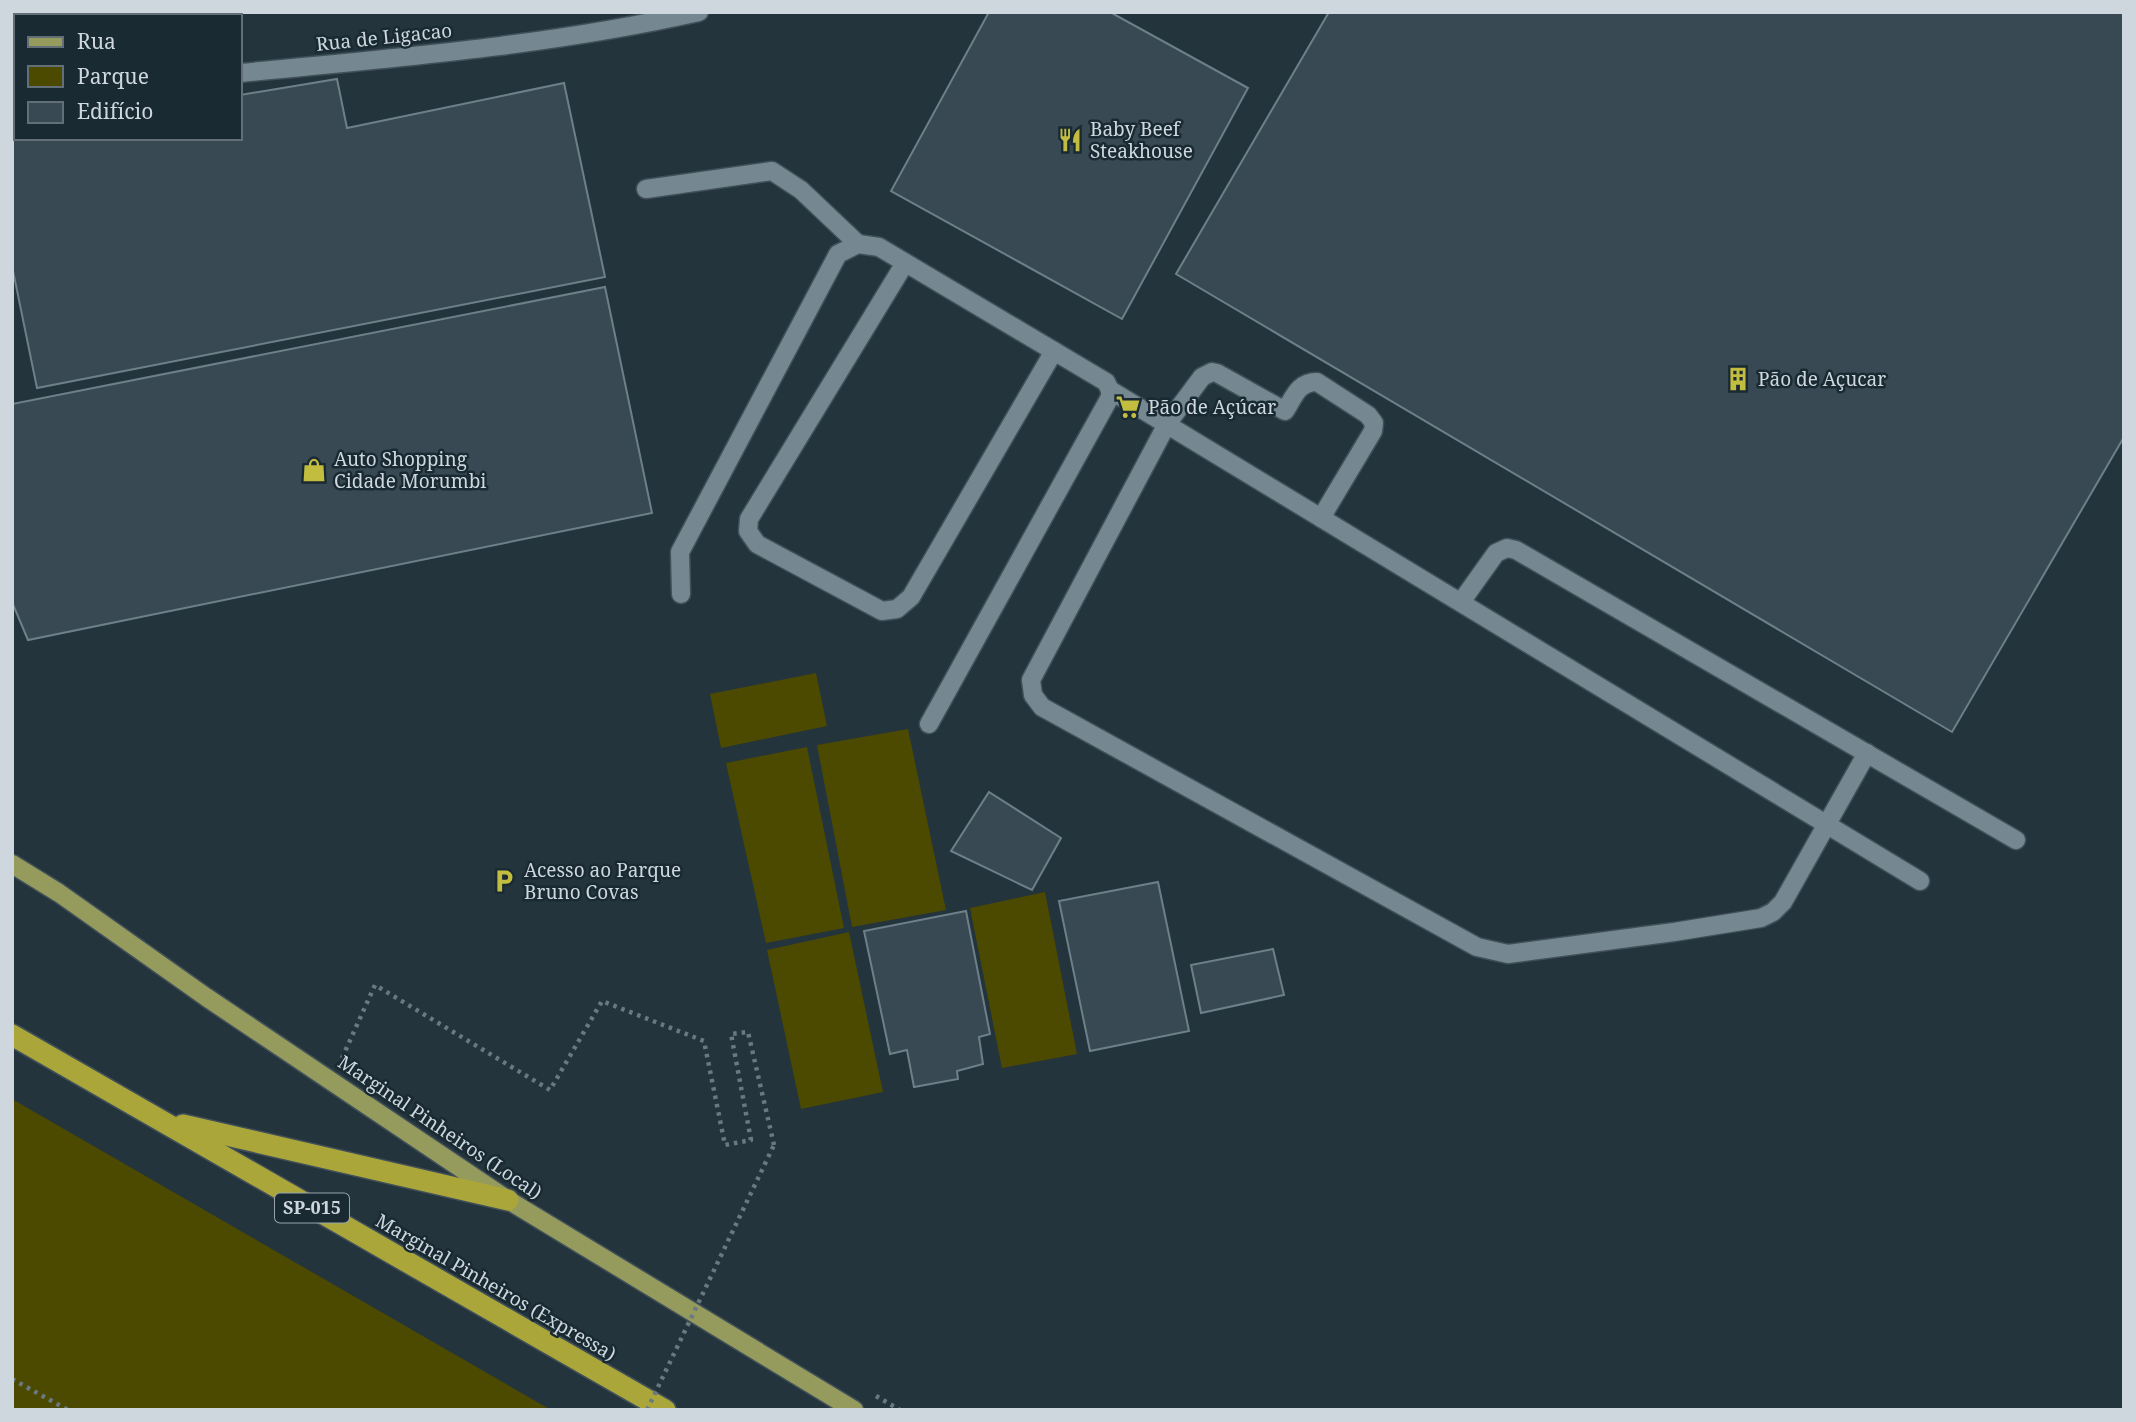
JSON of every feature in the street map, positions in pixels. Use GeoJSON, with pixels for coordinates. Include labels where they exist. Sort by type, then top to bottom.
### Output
{"type":"FeatureCollection","features":[{"type":"Feature","properties":{"kind":"highway","name":"Marginal Pinheiros (Expressa)"},"geometry":{"type":"LineString","coordinates":[[12,1035],[665,1410]]}},
{"type":"Feature","properties":{"kind":"highway"},"geometry":{"type":"LineString","coordinates":[[160,1120],[508,1199]]}},
{"type":"Feature","properties":{"kind":"main road","name":"Marginal Pinheiros (Local)"},"geometry":{"type":"LineString","coordinates":[[12,864],[59,893],[206,997],[508,1199],[854,1410]]}},
{"type":"Feature","properties":{"kind":"lane","name":"Rua de Ligacao"},"geometry":{"type":"LineString","coordinates":[[242,73],[508,45],[699,12]]}},
{"type":"Feature","properties":{"kind":"lane"},"geometry":{"type":"LineString","coordinates":[[646,189],[772,171],[801,190],[858,244],[878,247],[1054,351],[1105,382],[1110,390],[1920,881]]}},
{"type":"Feature","properties":{"kind":"lane"},"geometry":{"type":"LineString","coordinates":[[681,594],[680,552],[838,254],[858,244]]}},
{"type":"Feature","properties":{"kind":"lane"},"geometry":{"type":"LineString","coordinates":[[905,263],[749,519],[748,531],[757,544],[881,611],[897,609],[911,597],[1054,351]]}},
{"type":"Feature","properties":{"kind":"lane"},"geometry":{"type":"LineString","coordinates":[[1321,517],[1373,431],[1374,423],[1368,415],[1317,382],[1309,382],[1300,387],[1285,411],[1212,372],[1202,377],[1167,424],[1031,680],[1034,695],[1042,707],[1477,947],[1508,954],[1761,918],[1773,912],[1783,902],[1867,752]]}},
{"type":"Feature","properties":{"kind":"lane"},"geometry":{"type":"LineString","coordinates":[[929,724],[1110,397],[1110,390]]}},
{"type":"Feature","properties":{"kind":"lane"},"geometry":{"type":"LineString","coordinates":[[1461,602],[1496,553],[1507,548],[1516,550],[2016,840]]}},
{"type":"Feature","properties":{"kind":"path"},"geometry":{"type":"LineString","coordinates":[[339,1064],[375,985],[550,1090],[602,1001],[704,1041],[725,1145],[751,1140],[731,1034],[748,1032],[775,1145],[647,1410]]}},
{"type":"Feature","properties":{"kind":"path"},"geometry":{"type":"LineString","coordinates":[[12,1379],[68,1410]]}},
{"type":"Feature","properties":{"kind":"green space"},"geometry":{"type":"Polygon","coordinates":[[[816,673],[827,726],[721,748],[710,694],[816,673]]]}},
{"type":"Feature","properties":{"kind":"green space"},"geometry":{"type":"Polygon","coordinates":[[[908,729],[946,910],[852,927],[817,745],[908,729]]]}},
{"type":"Feature","properties":{"kind":"green space"},"geometry":{"type":"Polygon","coordinates":[[[807,747],[844,928],[766,943],[726,763],[807,747]]]}},
{"type":"Feature","properties":{"kind":"green space"},"geometry":{"type":"Polygon","coordinates":[[[1045,892],[1077,1054],[1002,1068],[970,908],[1045,892]]]}},
{"type":"Feature","properties":{"kind":"green space"},"geometry":{"type":"Polygon","coordinates":[[[849,932],[883,1092],[801,1109],[767,950],[849,932]]]}},
{"type":"Feature","properties":{"kind":"green space"},"geometry":{"type":"Polygon","coordinates":[[[12,1099],[551,1410],[12,1410],[12,1099]]]}},
{"type":"Feature","properties":{"kind":"building","name":"Baby Beef Steakhouse"},"geometry":{"type":"Polygon","coordinates":[[[989,12],[1110,12],[1248,88],[1122,319],[891,191],[989,12]]]}},
{"type":"Feature","properties":{"kind":"building","name":"Pão de Açucar"},"geometry":{"type":"Polygon","coordinates":[[[1329,12],[2124,12],[2124,437],[1952,732],[1176,274],[1329,12]]]}},
{"type":"Feature","properties":{"kind":"building"},"geometry":{"type":"Polygon","coordinates":[[[337,79],[347,128],[564,83],[605,277],[37,388],[12,266],[12,134],[14,140],[242,140],[242,95],[337,79]]]}},
{"type":"Feature","properties":{"kind":"building"},"geometry":{"type":"Polygon","coordinates":[[[605,287],[652,513],[28,640],[12,602],[12,404],[605,287]]]}},
{"type":"Feature","properties":{"kind":"building"},"geometry":{"type":"Polygon","coordinates":[[[989,792],[1061,838],[1032,890],[951,851],[989,792]]]}},
{"type":"Feature","properties":{"kind":"building"},"geometry":{"type":"Polygon","coordinates":[[[1158,882],[1189,1031],[1090,1051],[1059,901],[1158,882]]]}},
{"type":"Feature","properties":{"kind":"building"},"geometry":{"type":"Polygon","coordinates":[[[966,911],[990,1034],[979,1037],[983,1064],[957,1071],[958,1079],[914,1087],[907,1050],[890,1054],[864,931],[966,911]]]}},
{"type":"Feature","properties":{"kind":"building"},"geometry":{"type":"Polygon","coordinates":[[[1273,949],[1284,995],[1201,1013],[1191,965],[1273,949]]]}},
{"type":"Feature","properties":{"kind":"place","name":"Baby Beef Steakhouse"},"geometry":{"type":"Point","coordinates":[1070,140]}},
{"type":"Feature","properties":{"kind":"place","name":"Pão de Açucar"},"geometry":{"type":"Point","coordinates":[1738,379]}},
{"type":"Feature","properties":{"kind":"place","name":"Pão de Açúcar"},"geometry":{"type":"Point","coordinates":[1128,407]}},
{"type":"Feature","properties":{"kind":"place","name":"Auto Shopping Cidade Morumbi"},"geometry":{"type":"Point","coordinates":[314,470]}},
{"type":"Feature","properties":{"kind":"place","name":"Acesso ao Parque Bruno Covas"},"geometry":{"type":"Point","coordinates":[504,881]}}]}
